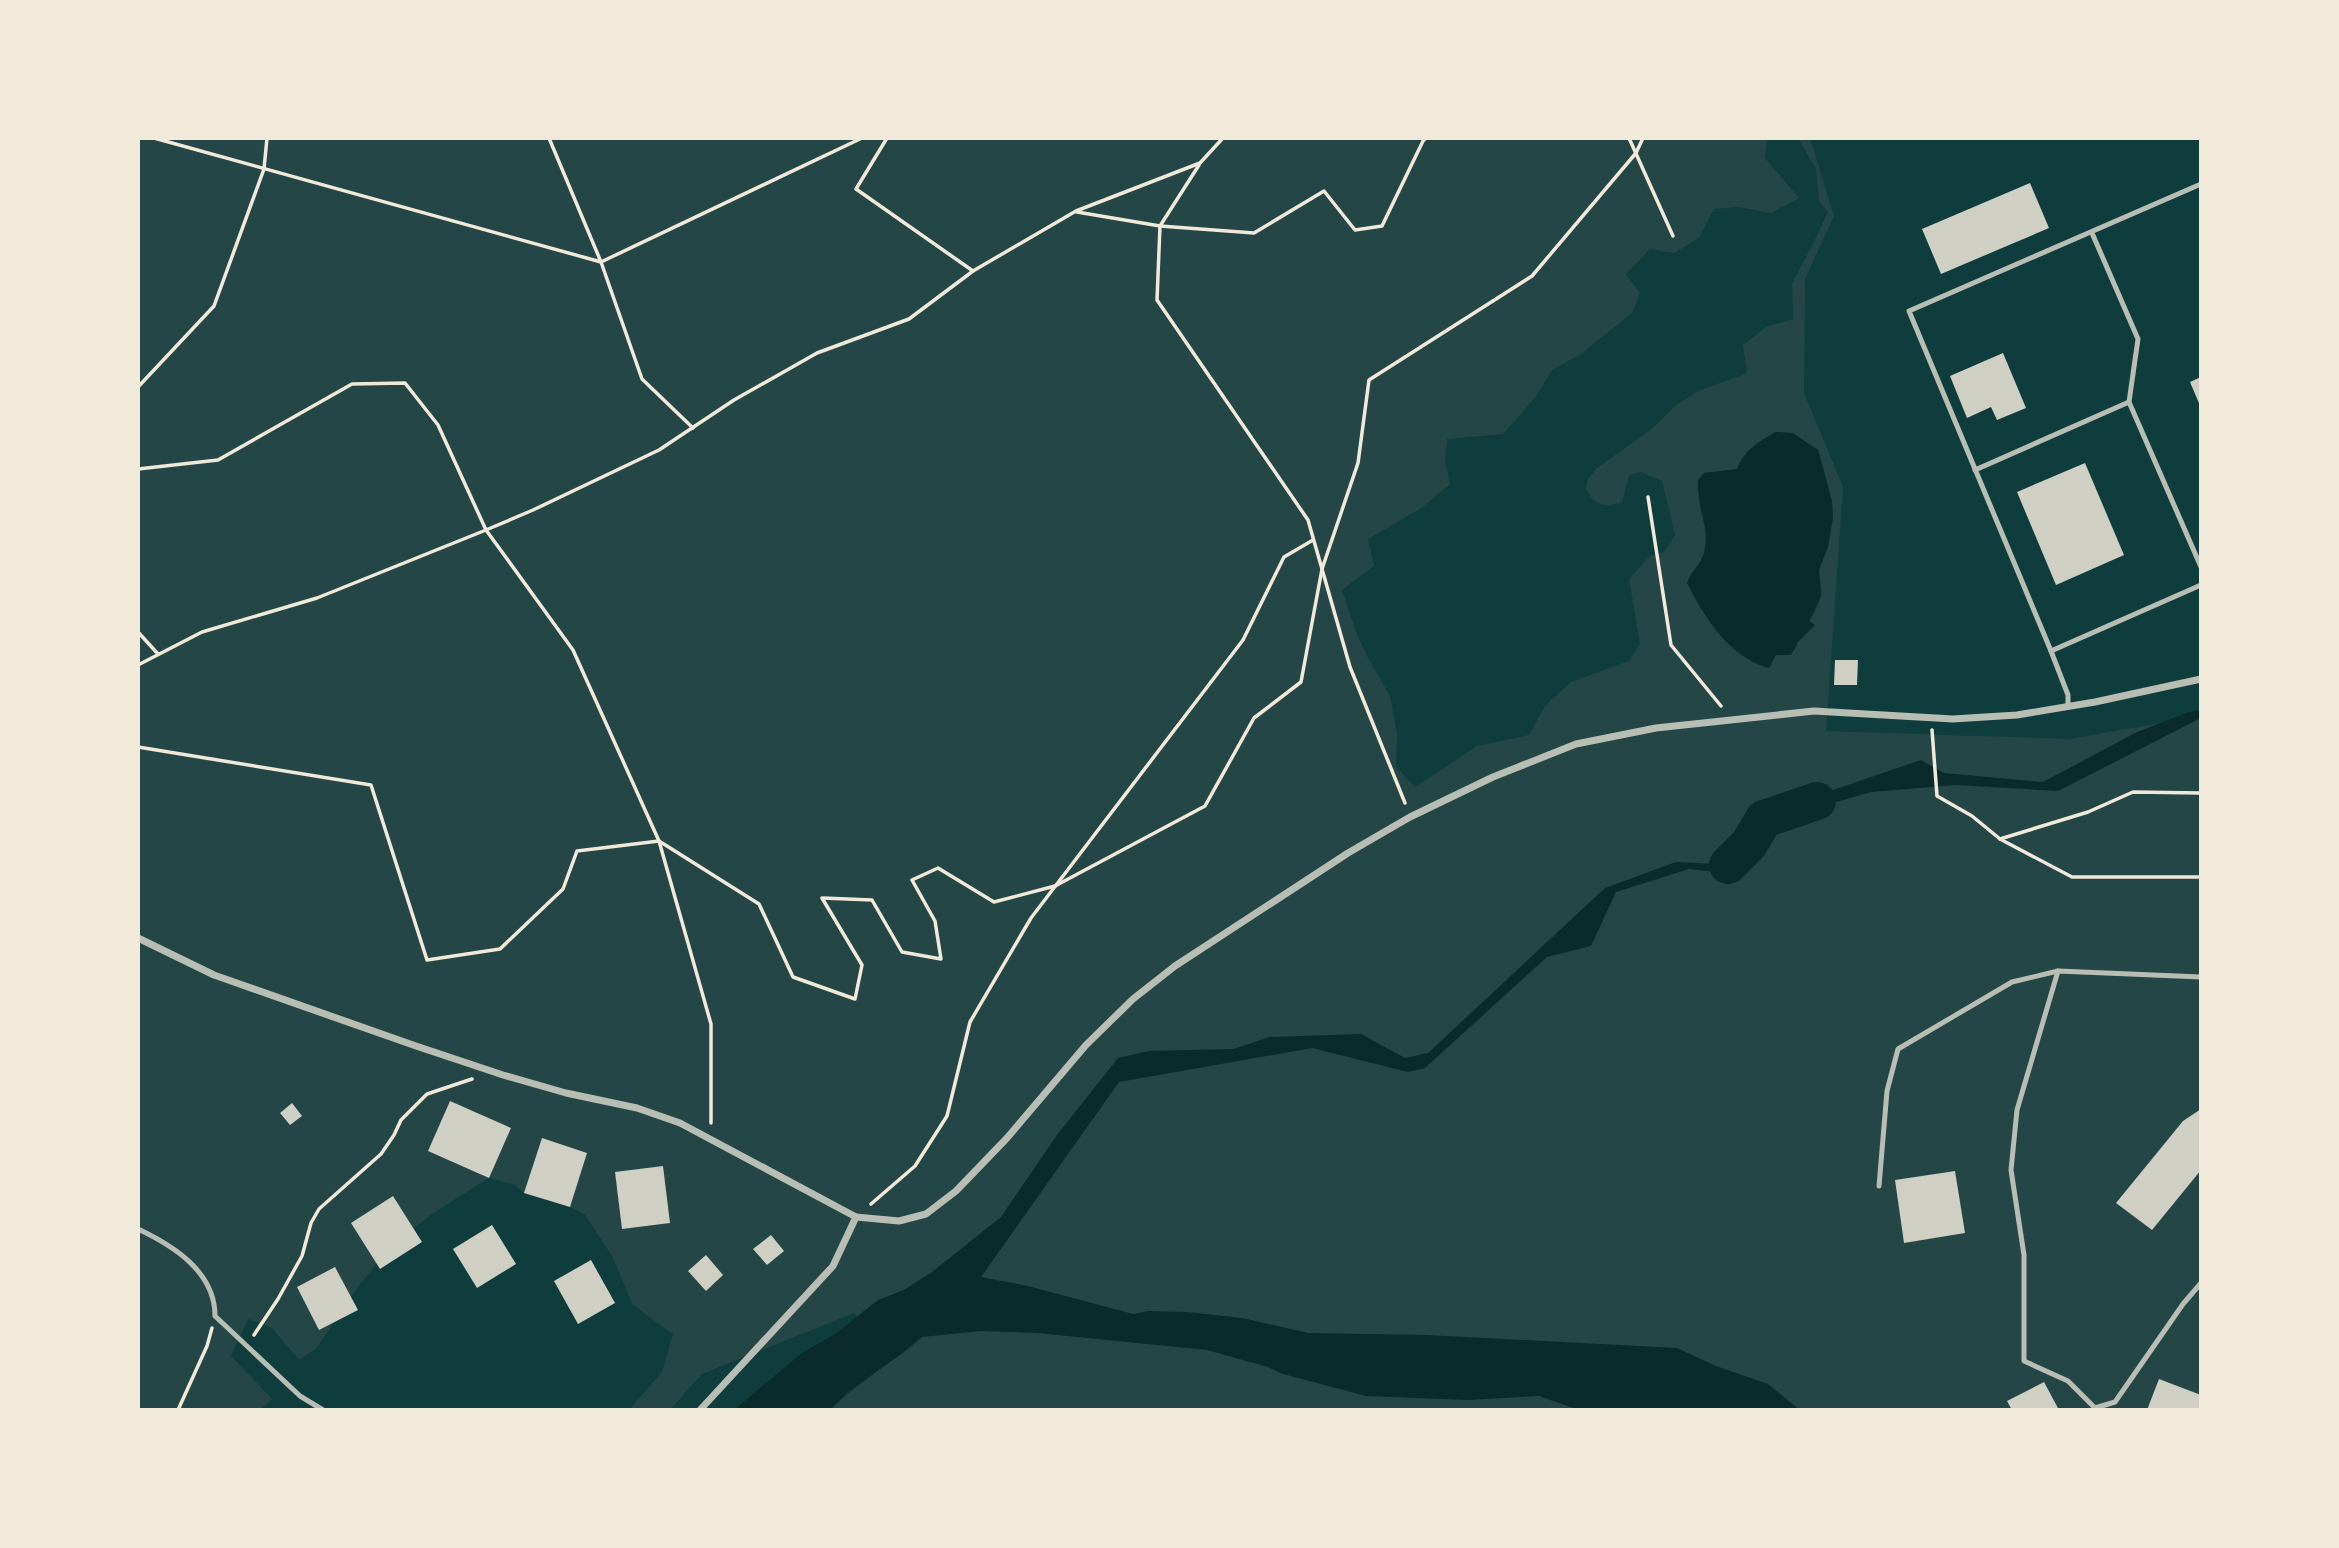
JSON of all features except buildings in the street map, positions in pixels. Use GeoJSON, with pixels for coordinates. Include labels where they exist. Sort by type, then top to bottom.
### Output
{"type":"FeatureCollection","features":[{"type":"Feature","properties":{"kind":"street"},"geometry":{"type":"LineString","coordinates":[[138,938],[214,975],[490,1071],[566,1093],[637,1108],[680,1122],[856,1217],[899,1220],[926,1214],[956,1191],[1007,1139],[1086,1045],[1133,999],[1175,966],[1295,886],[1410,817],[1493,777],[1576,744],[1656,728],[1814,711],[1953,719],[2017,715],[2201,679]]}},
{"type":"Feature","properties":{"kind":"street"},"geometry":{"type":"LineString","coordinates":[[700,1410],[833,1266],[856,1217]]}},
{"type":"Feature","properties":{"kind":"lane"},"geometry":{"type":"LineString","coordinates":[[2068,706],[2068,695],[2051,651],[1909,311],[2201,184]]}},
{"type":"Feature","properties":{"kind":"lane"},"geometry":{"type":"LineString","coordinates":[[2092,233],[2138,339],[2129,402],[2201,567]]}},
{"type":"Feature","properties":{"kind":"lane"},"geometry":{"type":"LineString","coordinates":[[1975,470],[2129,402]]}},
{"type":"Feature","properties":{"kind":"lane"},"geometry":{"type":"LineString","coordinates":[[2051,651],[2201,585]]}},
{"type":"Feature","properties":{"kind":"lane"},"geometry":{"type":"LineString","coordinates":[[1879,1186],[1887,1091],[1898,1049],[2012,982],[2058,971],[2201,977]]}},
{"type":"Feature","properties":{"kind":"lane"},"geometry":{"type":"LineString","coordinates":[[2058,971],[2017,1110],[2011,1170],[2024,1255],[2024,1361],[2068,1381],[2095,1408],[2115,1402],[2183,1304],[2201,1283]]}},
{"type":"Feature","properties":{"kind":"lane"},"geometry":{"type":"LineString","coordinates":[[138,1229],[186,1258],[209,1285],[215,1304],[215,1316],[300,1396],[323,1410]]}},
{"type":"Feature","properties":{"kind":"path"},"geometry":{"type":"LineString","coordinates":[[154,138],[601,262],[862,138]]}},
{"type":"Feature","properties":{"kind":"path"},"geometry":{"type":"LineString","coordinates":[[138,387],[214,306],[264,169],[267,138]]}},
{"type":"Feature","properties":{"kind":"path"},"geometry":{"type":"LineString","coordinates":[[549,138],[601,262],[642,379],[693,428]]}},
{"type":"Feature","properties":{"kind":"path"},"geometry":{"type":"LineString","coordinates":[[887,138],[856,189],[973,271]]}},
{"type":"Feature","properties":{"kind":"path"},"geometry":{"type":"LineString","coordinates":[[1223,138],[1200,163],[1160,226],[1157,300],[1308,520],[1350,667],[1410,817]]}},
{"type":"Feature","properties":{"kind":"path"},"geometry":{"type":"LineString","coordinates":[[1076,211],[1160,226],[1254,233],[1324,191],[1354,229],[1382,226],[1426,138]]}},
{"type":"Feature","properties":{"kind":"path"},"geometry":{"type":"LineString","coordinates":[[1629,138],[1673,236]]}},
{"type":"Feature","properties":{"kind":"path"},"geometry":{"type":"LineString","coordinates":[[138,747],[371,785],[426,960],[500,949],[563,889],[577,851],[659,841],[759,904],[793,977],[855,999],[862,965],[822,898],[872,900],[902,952],[940,959],[935,921],[912,880],[938,868],[993,902],[1055,886],[1205,806],[1254,718],[1301,682],[1322,569],[1357,463],[1369,380],[1532,276],[1636,153],[1643,138]]}},
{"type":"Feature","properties":{"kind":"path"},"geometry":{"type":"LineString","coordinates":[[138,665],[202,632],[317,598],[533,510],[659,450],[734,400],[817,353],[909,319],[973,271],[1076,211],[1200,163]]}},
{"type":"Feature","properties":{"kind":"path"},"geometry":{"type":"LineString","coordinates":[[138,469],[218,460],[352,384],[405,383],[438,425],[486,530],[573,650],[659,841],[711,1024],[711,1139]]}},
{"type":"Feature","properties":{"kind":"path"},"geometry":{"type":"LineString","coordinates":[[1648,497],[1671,645],[1731,719]]}},
{"type":"Feature","properties":{"kind":"path"},"geometry":{"type":"LineString","coordinates":[[856,1217],[915,1166],[947,1116],[970,1022],[1031,918],[1243,640],[1284,557],[1313,540]]}},
{"type":"Feature","properties":{"kind":"path"},"geometry":{"type":"LineString","coordinates":[[138,632],[159,655]]}},
{"type":"Feature","properties":{"kind":"path"},"geometry":{"type":"LineString","coordinates":[[1931,718],[1937,796],[1972,816],[2000,839],[2072,877],[2201,877]]}},
{"type":"Feature","properties":{"kind":"path"},"geometry":{"type":"LineString","coordinates":[[2000,839],[2088,812],[2133,792],[2201,793]]}},
{"type":"Feature","properties":{"kind":"path"},"geometry":{"type":"LineString","coordinates":[[247,1347],[302,1256],[311,1223],[318,1209],[381,1154],[401,1120],[427,1094],[467,1082],[490,1071]]}},
{"type":"Feature","properties":{"kind":"path"},"geometry":{"type":"LineString","coordinates":[[178,1410],[207,1346],[215,1316]]}},
{"type":"Feature","properties":{"kind":"shaded area"},"geometry":{"type":"Polygon","coordinates":[[[138,138],[1767,138],[1765,158],[1799,198],[1771,213],[1738,207],[1714,209],[1699,238],[1674,253],[1650,249],[1626,274],[1640,293],[1632,313],[1581,354],[1552,370],[1535,398],[1503,434],[1447,439],[1445,461],[1450,484],[1420,509],[1368,539],[1374,566],[1342,590],[1356,632],[1390,696],[1397,734],[1396,767],[1415,787],[1477,746],[1529,735],[1545,706],[1571,682],[1629,661],[1640,644],[1629,579],[1650,556],[1664,552],[1675,535],[1662,481],[1641,472],[1629,475],[1622,502],[1605,505],[1597,502],[1586,489],[1588,479],[1596,469],[1654,427],[1674,407],[1696,392],[1747,373],[1743,345],[1766,327],[1793,319],[1792,283],[1828,212],[1819,201],[1816,169],[1798,138],[1810,138],[1834,216],[1805,279],[1804,393],[1843,487],[1826,731],[2069,739],[2201,716],[2201,1410],[828,1410],[892,1359],[854,1313],[702,1374],[670,1410],[629,1410],[662,1372],[673,1334],[633,1305],[612,1256],[585,1215],[570,1207],[524,1193],[515,1185],[489,1178],[435,1212],[390,1246],[349,1299],[316,1349],[299,1360],[272,1328],[248,1319],[231,1356],[272,1399],[260,1410],[138,1410],[138,138]],[[1776,432],[1753,447],[1737,469],[1704,473],[1699,504],[1707,535],[1704,554],[1689,578],[1709,619],[1729,644],[1754,662],[1768,668],[1776,655],[1795,650],[1821,597],[1819,570],[1828,545],[1831,508],[1818,450],[1776,432]]]}},
{"type":"Feature","properties":{"kind":"shaded area"},"geometry":{"type":"Polygon","coordinates":[[[1776,432],[1793,433],[1818,450],[1832,501],[1833,518],[1828,547],[1819,570],[1821,595],[1809,621],[1815,625],[1798,642],[1791,655],[1776,655],[1769,668],[1755,663],[1730,646],[1710,622],[1687,583],[1703,557],[1706,544],[1698,480],[1704,473],[1737,469],[1753,447],[1776,432]]]}},
{"type":"Feature","properties":{"kind":"shaded area"},"geometry":{"type":"Polygon","coordinates":[[[2201,710],[2201,718],[2058,791],[1956,785],[1871,792],[1770,821],[1726,873],[1689,869],[1616,892],[1591,946],[1547,957],[1425,1068],[1408,1072],[1312,1048],[1119,1082],[981,1277],[1028,1286],[1133,1314],[1148,1311],[1187,1312],[1242,1318],[1308,1333],[1427,1335],[1677,1348],[1716,1366],[1768,1384],[1800,1410],[1579,1410],[1539,1396],[1468,1400],[1366,1396],[1207,1350],[1038,1333],[980,1331],[922,1337],[848,1392],[830,1410],[734,1410],[802,1353],[835,1334],[878,1300],[904,1290],[932,1272],[1001,1217],[1057,1135],[1118,1058],[1149,1051],[1233,1049],[1270,1037],[1361,1034],[1405,1058],[1428,1053],[1605,888],[1676,862],[1718,864],[1777,809],[1921,760],[1944,773],[2043,782],[2137,732],[2201,710]]]}},
{"type":"Feature","properties":{"kind":"waterway"},"geometry":{"type":"LineString","coordinates":[[1728,865],[1749,844],[1764,819],[1817,801]]}}]}
